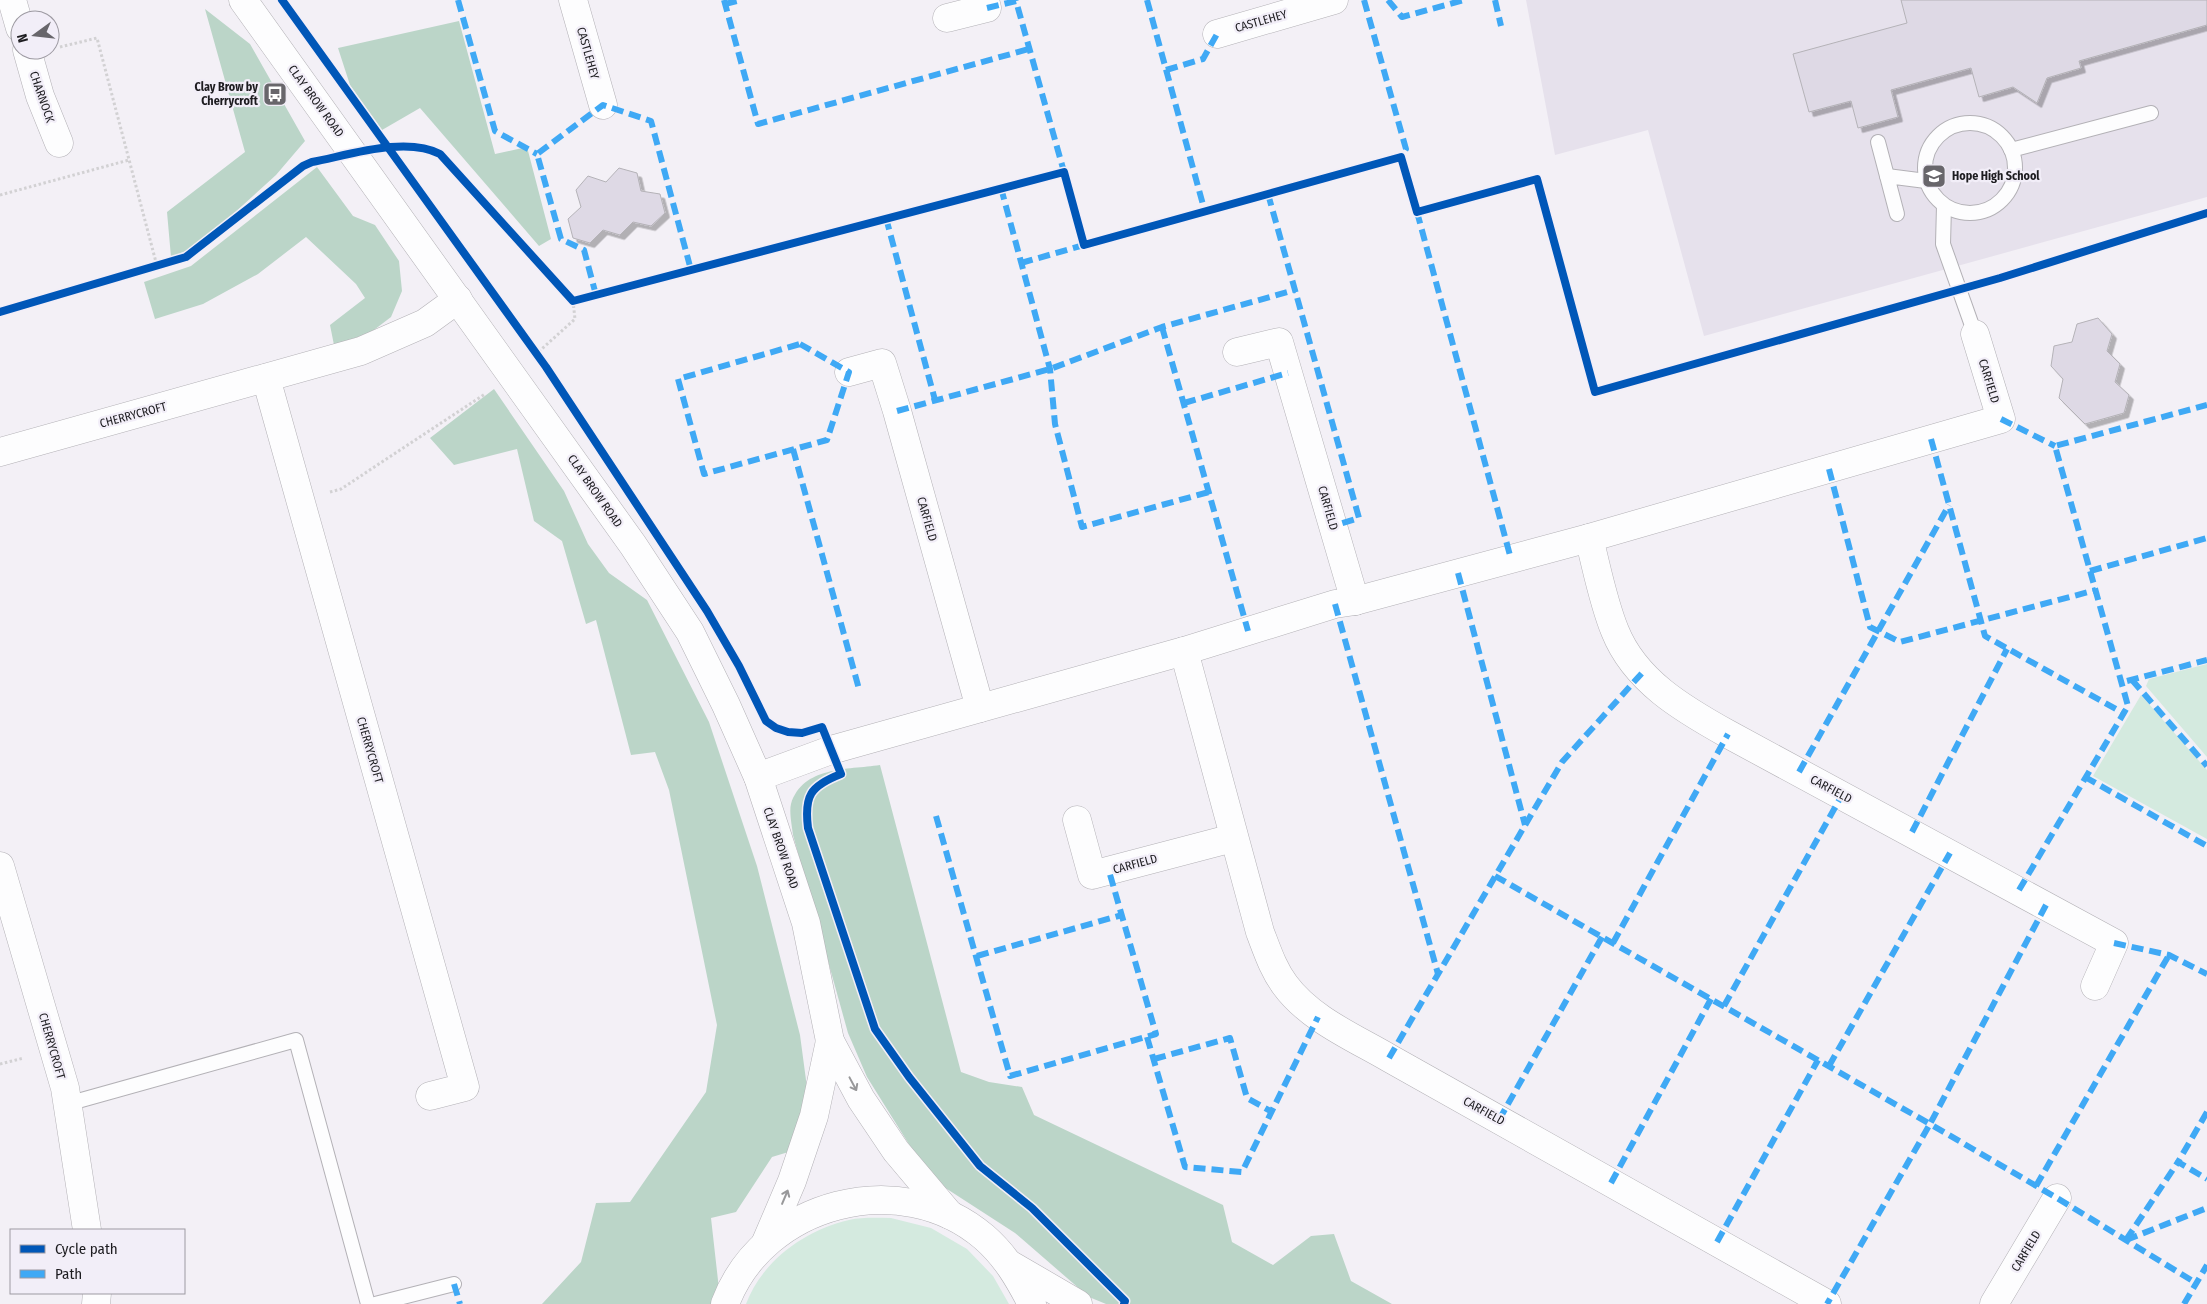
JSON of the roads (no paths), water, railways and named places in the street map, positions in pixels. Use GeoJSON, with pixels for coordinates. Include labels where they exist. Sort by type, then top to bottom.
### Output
{"type":"FeatureCollection","features":[{"type":"Feature","properties":{"kind":"street","name":"CLAY BROW ROAD"},"geometry":{"type":"LineString","coordinates":[[243,0],[633,545],[690,632],[726,705],[758,777],[806,923],[830,1041],[861,1099],[896,1151],[950,1214]]}},
{"type":"Feature","properties":{"kind":"street","name":"CASTLEHEY"},"geometry":{"type":"LineString","coordinates":[[573,0],[603,105]]}},
{"type":"Feature","properties":{"kind":"street"},"geometry":{"type":"LineString","coordinates":[[947,18],[987,8],[985,0]]}},
{"type":"Feature","properties":{"kind":"street","name":"CASTLEHEY"},"geometry":{"type":"LineString","coordinates":[[1217,34],[1334,0]]}},
{"type":"Feature","properties":{"kind":"street","name":"CHARNOCK"},"geometry":{"type":"LineString","coordinates":[[30,60],[40,96],[59,143]]}},
{"type":"Feature","properties":{"kind":"street","name":"CHERRYCROFT"},"geometry":{"type":"LineString","coordinates":[[0,452],[361,351],[425,323],[458,299]]}},
{"type":"Feature","properties":{"kind":"street","name":"CARFIELD"},"geometry":{"type":"LineString","coordinates":[[758,777],[831,750],[1184,651],[1336,604],[1355,601],[1588,538],[2001,419],[1975,334]]}},
{"type":"Feature","properties":{"kind":"street","name":"CARFIELD"},"geometry":{"type":"LineString","coordinates":[[1238,352],[1279,342],[1355,601]]}},
{"type":"Feature","properties":{"kind":"street","name":"CARFIELD"},"geometry":{"type":"LineString","coordinates":[[849,372],[882,362],[898,411],[980,708]]}},
{"type":"Feature","properties":{"kind":"street","name":"CHERRYCROFT"},"geometry":{"type":"LineString","coordinates":[[266,378],[465,1087],[430,1096]]}},
{"type":"Feature","properties":{"kind":"street","name":"CARFIELD"},"geometry":{"type":"LineString","coordinates":[[1588,538],[1614,630],[1626,653],[1666,697],[1728,734],[2114,943],[2095,986]]}},
{"type":"Feature","properties":{"kind":"street","name":"CARFIELD"},"geometry":{"type":"LineString","coordinates":[[1184,651],[1233,838],[1260,932],[1271,962],[1285,985],[1318,1017],[1827,1304]]}},
{"type":"Feature","properties":{"kind":"street","name":"CARFIELD"},"geometry":{"type":"LineString","coordinates":[[1077,820],[1092,875],[1233,838]]}},
{"type":"Feature","properties":{"kind":"street","name":"CHERRYCROFT"},"geometry":{"type":"LineString","coordinates":[[0,866],[65,1088],[88,1229]]}},
{"type":"Feature","properties":{"kind":"street","name":"CLAY BROW ROAD"},"geometry":{"type":"LineString","coordinates":[[766,1242],[792,1182],[814,1116],[830,1041]]}},
{"type":"Feature","properties":{"kind":"street","name":"CARFIELD"},"geometry":{"type":"LineString","coordinates":[[1994,1304],[2057,1198]]}},
{"type":"Feature","properties":{"kind":"street"},"geometry":{"type":"LineString","coordinates":[[724,1298],[766,1242],[807,1215],[853,1200],[903,1200],[950,1214],[984,1236],[1011,1265],[1032,1304]]}},
{"type":"Feature","properties":{"kind":"street"},"geometry":{"type":"LineString","coordinates":[[1011,1265],[1078,1304]]}},
{"type":"Feature","properties":{"kind":"lane"},"geometry":{"type":"LineString","coordinates":[[2011,150],[2151,113]]}},
{"type":"Feature","properties":{"kind":"lane"},"geometry":{"type":"LineString","coordinates":[[1962,123],[1977,123],[1992,128],[2004,138],[2011,150],[2015,164],[2014,179],[2008,192],[1998,203],[1986,211],[1972,213],[1957,212],[1944,206],[1933,195],[1926,181],[1924,166],[1928,151],[1936,138],[1948,128],[1962,123]]}},
{"type":"Feature","properties":{"kind":"lane"},"geometry":{"type":"LineString","coordinates":[[1878,142],[1897,214]]}},
{"type":"Feature","properties":{"kind":"lane"},"geometry":{"type":"LineString","coordinates":[[1887,176],[1926,181]]}},
{"type":"Feature","properties":{"kind":"lane"},"geometry":{"type":"LineString","coordinates":[[1944,206],[1943,244],[1975,334]]}},
{"type":"Feature","properties":{"kind":"lane"},"geometry":{"type":"LineString","coordinates":[[67,1104],[296,1040],[368,1304]]}},
{"type":"Feature","properties":{"kind":"lane"},"geometry":{"type":"LineString","coordinates":[[375,1304],[454,1284]]}},
{"type":"Feature","properties":{"kind":"place","name":"Clay Brow by Cherrycroft"},"geometry":{"type":"Point","coordinates":[275,94]}},
{"type":"Feature","properties":{"kind":"place","name":"Hope High School"},"geometry":{"type":"Point","coordinates":[1934,176]}}]}
